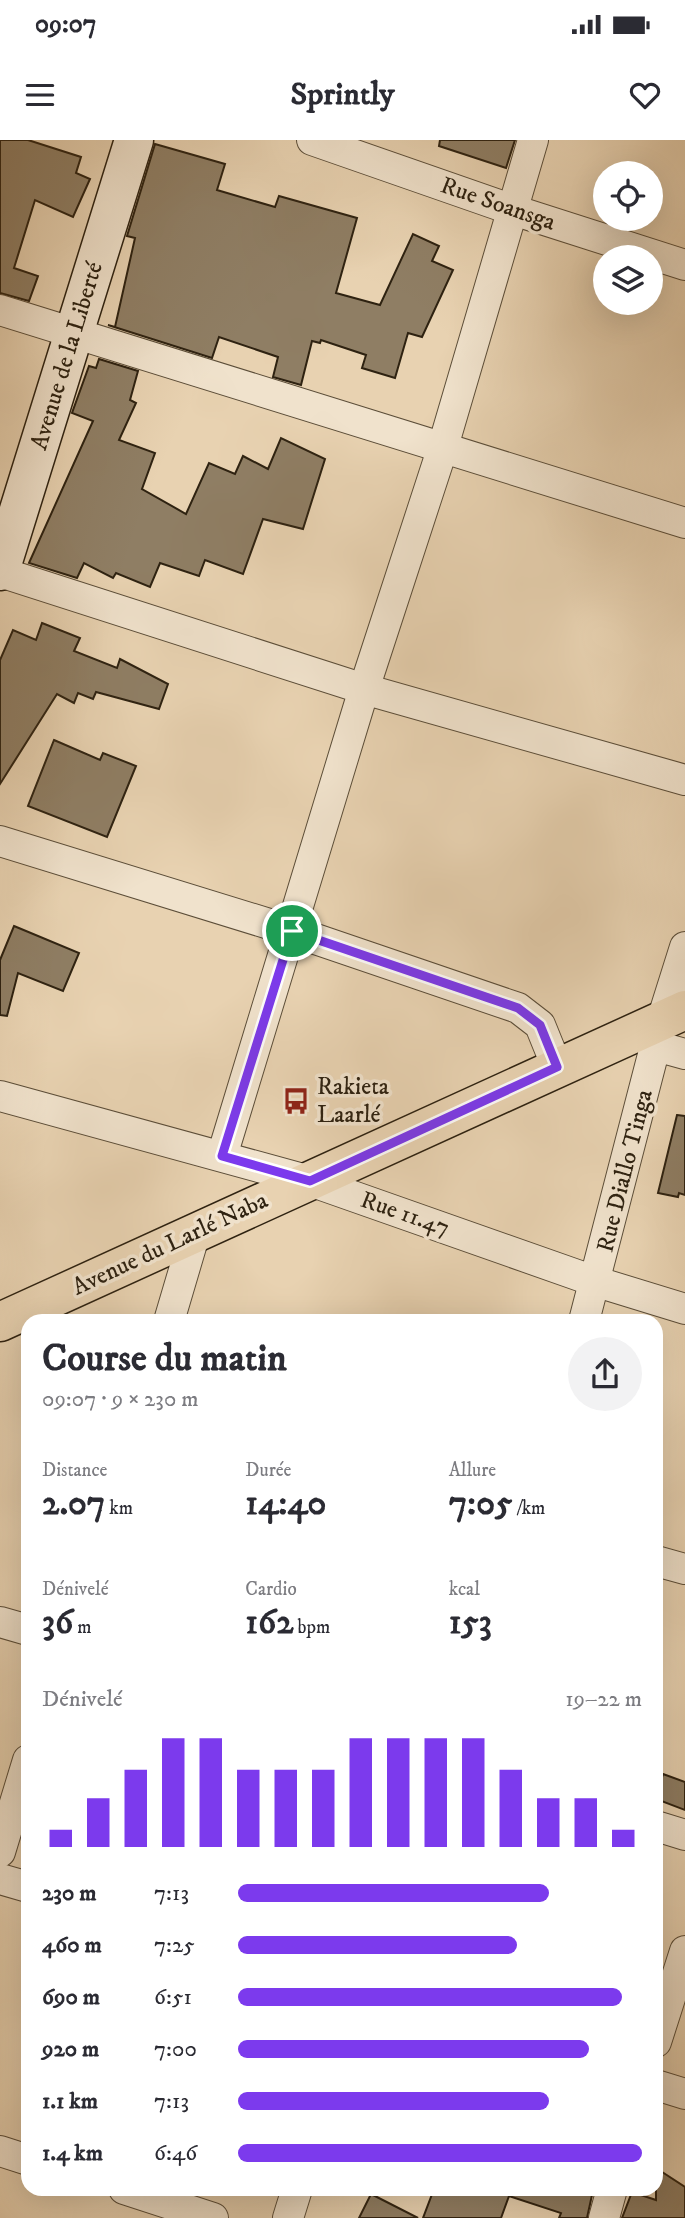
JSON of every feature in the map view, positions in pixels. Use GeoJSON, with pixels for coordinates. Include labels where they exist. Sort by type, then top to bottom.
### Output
{"type":"FeatureCollection","features":[{"type":"Feature","properties":{"kind":"main road","name":"Avenue de la Liberté"},"geometry":{"type":"LineString","coordinates":[[0,571],[134,140]]}},
{"type":"Feature","properties":{"kind":"main road","name":"Avenue du Larlé Naba"},"geometry":{"type":"LineString","coordinates":[[0,1322],[557,1067],[668,1026]]}},
{"type":"Feature","properties":{"kind":"street","name":"Rue Soansga"},"geometry":{"type":"LineString","coordinates":[[312,140],[510,209],[685,265]]}},
{"type":"Feature","properties":{"kind":"street"},"geometry":{"type":"LineString","coordinates":[[222,1156],[364,689],[442,450],[510,209],[533,140]]}},
{"type":"Feature","properties":{"kind":"street"},"geometry":{"type":"LineString","coordinates":[[0,310],[442,450],[685,523]]}},
{"type":"Feature","properties":{"kind":"street"},"geometry":{"type":"LineString","coordinates":[[0,571],[364,689],[685,780]]}},
{"type":"Feature","properties":{"kind":"street"},"geometry":{"type":"LineString","coordinates":[[0,841],[292,931],[518,1008],[540,1025],[557,1067]]}},
{"type":"Feature","properties":{"kind":"street","name":"Rue Diallo Tinga"},"geometry":{"type":"LineString","coordinates":[[586,1314],[668,1026],[685,947]]}},
{"type":"Feature","properties":{"kind":"street"},"geometry":{"type":"LineString","coordinates":[[668,1026],[685,1054]]}},
{"type":"Feature","properties":{"kind":"street","name":"Rue 11.47"},"geometry":{"type":"LineString","coordinates":[[0,1096],[310,1181],[597,1282],[685,1309]]}},
{"type":"Feature","properties":{"kind":"street"},"geometry":{"type":"LineString","coordinates":[[171,1314],[195,1233]]}},
{"type":"Feature","properties":{"kind":"street"},"geometry":{"type":"LineString","coordinates":[[663,1562],[685,1569]]}},
{"type":"Feature","properties":{"kind":"street"},"geometry":{"type":"LineString","coordinates":[[0,1622],[21,1628]]}},
{"type":"Feature","properties":{"kind":"street"},"geometry":{"type":"LineString","coordinates":[[0,1852],[21,1783]]}},
{"type":"Feature","properties":{"kind":"street"},"geometry":{"type":"LineString","coordinates":[[663,1828],[685,1835]]}},
{"type":"Feature","properties":{"kind":"street"},"geometry":{"type":"LineString","coordinates":[[0,1879],[21,1885]]}},
{"type":"Feature","properties":{"kind":"street"},"geometry":{"type":"LineString","coordinates":[[663,2020],[685,1951]]}},
{"type":"Feature","properties":{"kind":"street"},"geometry":{"type":"LineString","coordinates":[[663,2087],[685,2094]]}},
{"type":"Feature","properties":{"kind":"street"},"geometry":{"type":"LineString","coordinates":[[0,2151],[21,2158]]}},
{"type":"Feature","properties":{"kind":"street"},"geometry":{"type":"LineString","coordinates":[[145,2196],[213,2218]]}},
{"type":"Feature","properties":{"kind":"street"},"geometry":{"type":"LineString","coordinates":[[288,2218],[295,2196]]}},
{"type":"Feature","properties":{"kind":"street"},"geometry":{"type":"LineString","coordinates":[[604,2218],[610,2196]]}},
{"type":"Feature","properties":{"kind":"building"},"geometry":{"type":"Polygon","coordinates":[[[0,140],[28,140],[81,157],[76,173],[90,179],[73,217],[35,200],[14,268],[38,276],[29,301],[0,293],[0,140]]]}},
{"type":"Feature","properties":{"kind":"building"},"geometry":{"type":"Polygon","coordinates":[[[440,140],[515,140],[506,168],[439,146],[440,140]]]}},
{"type":"Feature","properties":{"kind":"building"},"geometry":{"type":"Polygon","coordinates":[[[155,144],[225,164],[217,190],[275,207],[279,196],[357,218],[336,293],[380,305],[413,234],[439,246],[432,261],[453,270],[422,337],[408,333],[395,378],[362,368],[366,355],[321,340],[320,343],[312,341],[301,385],[273,377],[278,357],[219,337],[212,358],[108,325],[115,327],[135,238],[127,236],[155,144]]]}},
{"type":"Feature","properties":{"kind":"building"},"geometry":{"type":"Polygon","coordinates":[[[99,359],[138,371],[130,400],[136,403],[119,440],[155,453],[142,489],[186,514],[209,463],[235,474],[243,456],[268,469],[281,438],[325,459],[303,529],[263,519],[243,574],[205,560],[199,576],[160,563],[150,587],[116,573],[113,578],[84,563],[77,578],[29,563],[93,421],[72,413],[89,366],[96,368],[99,359]]]}},
{"type":"Feature","properties":{"kind":"building"},"geometry":{"type":"Polygon","coordinates":[[[42,623],[80,638],[74,651],[117,668],[120,659],[168,684],[159,709],[96,692],[93,699],[78,693],[74,703],[57,694],[0,784],[0,660],[13,630],[36,640],[42,623]]]}},
{"type":"Feature","properties":{"kind":"building"},"geometry":{"type":"Polygon","coordinates":[[[54,740],[100,760],[103,753],[136,766],[107,837],[28,806],[54,740]]]}},
{"type":"Feature","properties":{"kind":"building"},"geometry":{"type":"Polygon","coordinates":[[[14,926],[79,953],[63,991],[18,973],[7,1016],[0,1015],[0,960],[14,926]]]}},
{"type":"Feature","properties":{"kind":"building"},"geometry":{"type":"Polygon","coordinates":[[[677,1115],[685,1116],[685,1195],[679,1193],[678,1197],[658,1193],[677,1115]]]}},
{"type":"Feature","properties":{"kind":"building"},"geometry":{"type":"Polygon","coordinates":[[[663,1774],[685,1782],[685,1810],[663,1802],[663,1774]]]}},
{"type":"Feature","properties":{"kind":"building"},"geometry":{"type":"Polygon","coordinates":[[[663,2173],[685,2187],[685,2218],[622,2218],[630,2196],[656,2200],[656,2196],[663,2196],[663,2173]]]}},
{"type":"Feature","properties":{"kind":"building"},"geometry":{"type":"Polygon","coordinates":[[[370,2196],[375,2196],[418,2218],[359,2218],[370,2196]]]}},
{"type":"Feature","properties":{"kind":"building"},"geometry":{"type":"Polygon","coordinates":[[[431,2196],[509,2196],[501,2218],[423,2218],[431,2196]]]}},
{"type":"Feature","properties":{"kind":"building"},"geometry":{"type":"Polygon","coordinates":[[[509,2196],[592,2196],[587,2218],[559,2218],[561,2213],[509,2196]]]}},
{"type":"Feature","properties":{"kind":"place","name":"Rakieta Laarlé"},"geometry":{"type":"Point","coordinates":[296,1101]}},
{"type":"Feature","properties":{"kind":"route"},"geometry":{"type":"LineString","coordinates":[[292,931],[518,1008],[540,1025],[557,1067],[310,1181],[222,1156],[292,931]]}}]}
